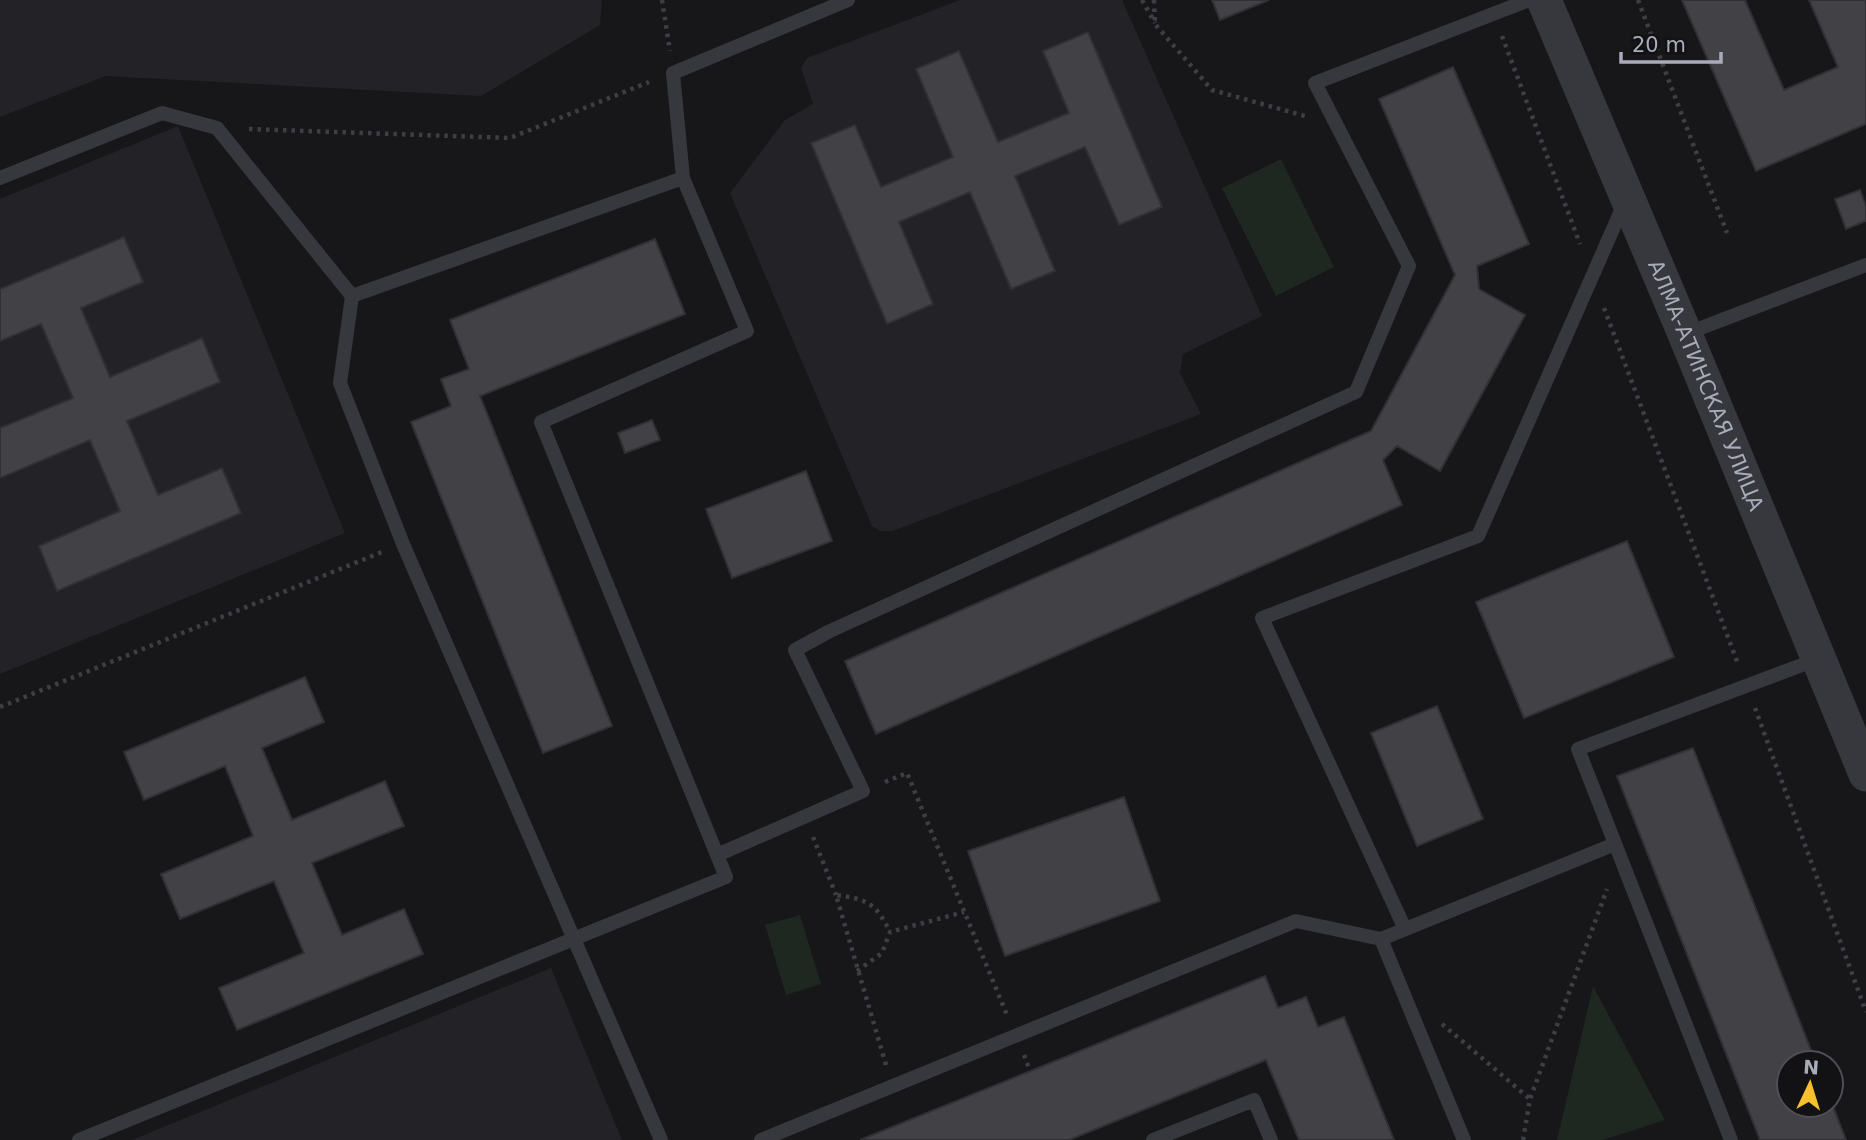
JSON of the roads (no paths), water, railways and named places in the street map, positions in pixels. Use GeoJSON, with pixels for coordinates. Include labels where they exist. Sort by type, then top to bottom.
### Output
{"type":"FeatureCollection","features":[{"type":"Feature","properties":{"kind":"street","name":"АЛМА-АТИНСКАЯ УЛИЦА"},"geometry":{"type":"LineString","coordinates":[[1544,0],[1866,774]]}},
{"type":"Feature","properties":{"kind":"lane"},"geometry":{"type":"LineString","coordinates":[[79,1140],[726,877],[541,422],[747,331],[683,178],[673,73],[848,0]]}},
{"type":"Feature","properties":{"kind":"lane"},"geometry":{"type":"LineString","coordinates":[[717,855],[863,792],[795,650],[830,631],[1356,392],[1409,266],[1315,83],[1530,0]]}},
{"type":"Feature","properties":{"kind":"lane"},"geometry":{"type":"LineString","coordinates":[[0,178],[163,113],[217,128],[352,296],[340,383],[403,544],[661,1140]]}},
{"type":"Feature","properties":{"kind":"lane"},"geometry":{"type":"LineString","coordinates":[[352,296],[683,178]]}},
{"type":"Feature","properties":{"kind":"lane"},"geometry":{"type":"LineString","coordinates":[[1405,929],[1262,618],[1478,536],[1626,197]]}},
{"type":"Feature","properties":{"kind":"lane"},"geometry":{"type":"LineString","coordinates":[[1685,334],[1866,265]]}},
{"type":"Feature","properties":{"kind":"lane"},"geometry":{"type":"LineString","coordinates":[[1731,1140],[1578,749],[1818,659]]}},
{"type":"Feature","properties":{"kind":"lane"},"geometry":{"type":"LineString","coordinates":[[761,1140],[1296,921],[1381,939],[1617,850]]}},
{"type":"Feature","properties":{"kind":"lane"},"geometry":{"type":"LineString","coordinates":[[1381,939],[1464,1140]]}},
{"type":"Feature","properties":{"kind":"lane"},"geometry":{"type":"LineString","coordinates":[[1153,1140],[1254,1100],[1271,1140]]}}]}
